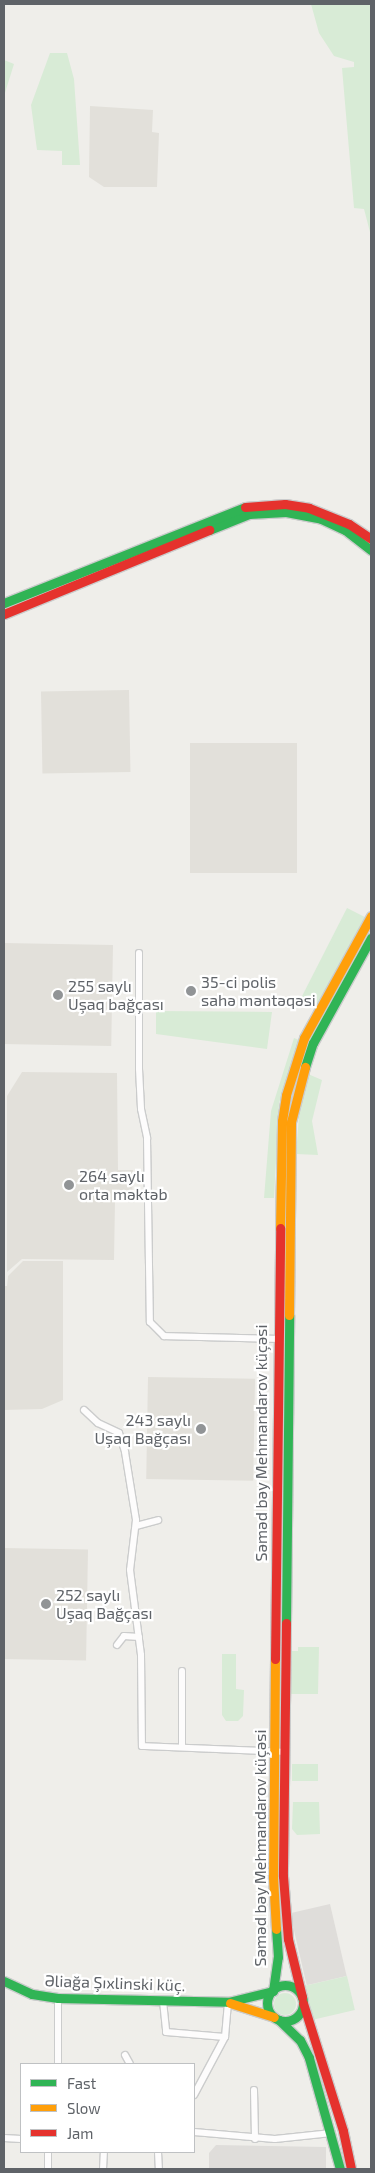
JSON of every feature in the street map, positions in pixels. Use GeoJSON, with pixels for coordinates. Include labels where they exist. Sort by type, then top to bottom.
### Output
{"type":"FeatureCollection","features":[{"type":"Feature","properties":{"kind":"main road"},"geometry":{"type":"LineString","coordinates":[[4,603],[248,506],[286,504],[309,508],[349,524],[371,539]]}},
{"type":"Feature","properties":{"kind":"main road"},"geometry":{"type":"LineString","coordinates":[[4,614],[249,514],[286,512],[321,519],[345,530],[371,550]]}},
{"type":"Feature","properties":{"kind":"main road","name":"Səməd bəy Mehmandarov küçəsi"},"geometry":{"type":"LineString","coordinates":[[273,1991],[278,1957],[274,1898],[274,1752],[276,1339],[280,1152],[286,1095],[304,1038],[371,916]]}},
{"type":"Feature","properties":{"kind":"main road","name":"Səməd bəy Mehmandarov küçəsi"},"geometry":{"type":"LineString","coordinates":[[351,2169],[290,1952],[284,1898],[291,1122],[295,1096],[313,1043],[371,938]]}},
{"type":"Feature","properties":{"kind":"main road","name":"Əliağa Şıxlinski küç."},"geometry":{"type":"LineString","coordinates":[[4,1981],[32,1994],[58,1998],[228,2002]]}},
{"type":"Feature","properties":{"kind":"main road"},"geometry":{"type":"LineString","coordinates":[[289,1986],[303,2000],[296,2018],[277,2019],[228,2002],[289,1986]]}},
{"type":"Feature","properties":{"kind":"main road"},"geometry":{"type":"LineString","coordinates":[[273,1991],[268,2001],[277,2019],[304,2047],[332,2133],[340,2169]]}},
{"type":"Feature","properties":{"kind":"street"},"geometry":{"type":"LineString","coordinates":[[139,954],[139,1069],[141,1109],[147,1138],[150,1322],[164,1336],[276,1339]]}},
{"type":"Feature","properties":{"kind":"street"},"geometry":{"type":"LineString","coordinates":[[84,1410],[98,1423],[113,1429],[122,1438],[136,1526],[130,1570],[139,1637],[142,1746],[285,1752]]}},
{"type":"Feature","properties":{"kind":"street"},"geometry":{"type":"LineString","coordinates":[[136,1526],[158,1520]]}},
{"type":"Feature","properties":{"kind":"street"},"geometry":{"type":"LineString","coordinates":[[117,1645],[124,1636],[139,1637]]}},
{"type":"Feature","properties":{"kind":"street"},"geometry":{"type":"LineString","coordinates":[[182,1672],[182,1747]]}},
{"type":"Feature","properties":{"kind":"street"},"geometry":{"type":"LineString","coordinates":[[58,1998],[58,2063]]}},
{"type":"Feature","properties":{"kind":"street"},"geometry":{"type":"LineString","coordinates":[[163,2001],[166,2032],[225,2037]]}},
{"type":"Feature","properties":{"kind":"street"},"geometry":{"type":"LineString","coordinates":[[196,2085],[225,2037],[228,2002]]}},
{"type":"Feature","properties":{"kind":"street"},"geometry":{"type":"LineString","coordinates":[[124,2055],[129,2063]]}},
{"type":"Feature","properties":{"kind":"street"},"geometry":{"type":"LineString","coordinates":[[254,2090],[255,2139]]}},
{"type":"Feature","properties":{"kind":"street"},"geometry":{"type":"LineString","coordinates":[[195,2132],[255,2139],[301,2139],[332,2133]]}},
{"type":"Feature","properties":{"kind":"street"},"geometry":{"type":"LineString","coordinates":[[4,2138],[20,2139]]}},
{"type":"Feature","properties":{"kind":"street"},"geometry":{"type":"LineString","coordinates":[[48,2153],[48,2169]]}},
{"type":"Feature","properties":{"kind":"street"},"geometry":{"type":"LineString","coordinates":[[103,2169],[104,2153]]}},
{"type":"Feature","properties":{"kind":"street"},"geometry":{"type":"LineString","coordinates":[[158,2153],[159,2169]]}},
{"type":"Feature","properties":{"kind":"shaded area"},"geometry":{"type":"Polygon","coordinates":[[[90,106],[153,110],[152,132],[159,133],[157,187],[104,187],[89,177],[90,106]]]}},
{"type":"Feature","properties":{"kind":"shaded area"},"geometry":{"type":"Polygon","coordinates":[[[129,690],[130,772],[42,774],[41,692],[129,690]]]}},
{"type":"Feature","properties":{"kind":"shaded area"},"geometry":{"type":"Polygon","coordinates":[[[190,743],[297,743],[297,873],[190,873],[190,743]]]}},
{"type":"Feature","properties":{"kind":"shaded area","name":"255 saylı Uşaq bağçası"},"geometry":{"type":"Polygon","coordinates":[[[4,943],[113,945],[111,1046],[4,1044],[4,943]]]}},
{"type":"Feature","properties":{"kind":"shaded area","name":"264 saylı orta məktəb"},"geometry":{"type":"Polygon","coordinates":[[[22,1072],[117,1073],[118,1170],[133,1170],[132,1200],[115,1201],[114,1260],[22,1259],[7,1272],[7,1096],[22,1072]]]}},
{"type":"Feature","properties":{"kind":"shaded area"},"geometry":{"type":"Polygon","coordinates":[[[23,1261],[63,1261],[63,1400],[42,1409],[4,1410],[4,1286],[7,1286],[8,1276],[23,1261]]]}},
{"type":"Feature","properties":{"kind":"shaded area","name":"243 saylı Uşaq Bağçası"},"geometry":{"type":"Polygon","coordinates":[[[148,1377],[255,1379],[253,1481],[146,1479],[148,1377]]]}},
{"type":"Feature","properties":{"kind":"shaded area","name":"252 saylı Uşaq Bağçası"},"geometry":{"type":"Polygon","coordinates":[[[4,1548],[88,1549],[86,1660],[4,1659],[4,1548]]]}},
{"type":"Feature","properties":{"kind":"shaded area"},"geometry":{"type":"Polygon","coordinates":[[[330,1904],[347,1976],[307,1985],[290,1913],[330,1904]]]}},
{"type":"Feature","properties":{"kind":"shaded area"},"geometry":{"type":"Polygon","coordinates":[[[216,2145],[326,2147],[326,2169],[209,2169],[209,2153],[216,2145]]]}},
{"type":"Feature","properties":{"kind":"green space"},"geometry":{"type":"Polygon","coordinates":[[[311,4],[371,4],[371,236],[364,209],[354,208],[342,68],[354,67],[354,62],[334,56],[319,33],[311,4]]]}},
{"type":"Feature","properties":{"kind":"green space"},"geometry":{"type":"Polygon","coordinates":[[[50,53],[67,53],[74,79],[80,165],[62,165],[62,151],[37,150],[31,105],[50,53]]]}},
{"type":"Feature","properties":{"kind":"green space"},"geometry":{"type":"Polygon","coordinates":[[[4,60],[14,64],[4,96],[4,60]]]}},
{"type":"Feature","properties":{"kind":"green space"},"geometry":{"type":"Polygon","coordinates":[[[347,908],[365,917],[319,1006],[302,997],[347,908]]]}},
{"type":"Feature","properties":{"kind":"green space"},"geometry":{"type":"Polygon","coordinates":[[[156,1011],[272,1012],[267,1049],[156,1034],[156,1011]]]}},
{"type":"Feature","properties":{"kind":"green space"},"geometry":{"type":"Polygon","coordinates":[[[294,1038],[299,1040],[279,1103],[274,1198],[264,1198],[271,1111],[294,1038]]]}},
{"type":"Feature","properties":{"kind":"green space"},"geometry":{"type":"Polygon","coordinates":[[[308,1074],[322,1080],[312,1121],[318,1155],[296,1154],[300,1104],[308,1074]]]}},
{"type":"Feature","properties":{"kind":"green space"},"geometry":{"type":"Polygon","coordinates":[[[298,1647],[319,1647],[318,1694],[290,1694],[291,1651],[298,1651],[298,1647]]]}},
{"type":"Feature","properties":{"kind":"green space"},"geometry":{"type":"Polygon","coordinates":[[[222,1654],[236,1654],[236,1689],[244,1690],[243,1716],[238,1721],[226,1721],[222,1715],[222,1654]]]}},
{"type":"Feature","properties":{"kind":"green space"},"geometry":{"type":"Polygon","coordinates":[[[292,1764],[318,1764],[318,1781],[292,1781],[292,1764]]]}},
{"type":"Feature","properties":{"kind":"green space"},"geometry":{"type":"Polygon","coordinates":[[[293,1802],[319,1802],[320,1834],[297,1835],[292,1829],[293,1802]]]}},
{"type":"Feature","properties":{"kind":"green space"},"geometry":{"type":"Polygon","coordinates":[[[347,1976],[355,2010],[313,2020],[305,1986],[347,1976]]]}},
{"type":"Feature","properties":{"kind":"green space"},"geometry":{"type":"Polygon","coordinates":[[[285,1993],[293,1996],[296,2004],[293,2012],[285,2015],[277,2012],[274,2004],[277,1996],[285,1993]]]}},
{"type":"Feature","properties":{"kind":"traffic: fast"},"geometry":{"type":"LineString","coordinates":[[4,603],[245,507]]}},
{"type":"Feature","properties":{"kind":"traffic: fast"},"geometry":{"type":"LineString","coordinates":[[209,530],[249,514],[286,512],[321,519],[345,530],[371,550]]}},
{"type":"Feature","properties":{"kind":"traffic: fast"},"geometry":{"type":"LineString","coordinates":[[305,1067],[313,1043],[371,938]]}},
{"type":"Feature","properties":{"kind":"traffic: fast"},"geometry":{"type":"LineString","coordinates":[[286,1623],[289,1315]]}},
{"type":"Feature","properties":{"kind":"traffic: fast"},"geometry":{"type":"LineString","coordinates":[[4,1981],[32,1994],[58,1998],[228,2002],[273,1991],[278,1957],[276,1929]]}},
{"type":"Feature","properties":{"kind":"traffic: fast"},"geometry":{"type":"LineString","coordinates":[[285,1985],[297,1991],[303,2003],[297,2015],[285,2021],[273,2015],[267,2003],[273,1991],[285,1985]]}},
{"type":"Feature","properties":{"kind":"traffic: fast"},"geometry":{"type":"LineString","coordinates":[[279,2020],[300,2040],[309,2058],[340,2169]]}},
{"type":"Feature","properties":{"kind":"traffic: slow"},"geometry":{"type":"LineString","coordinates":[[280,1228],[282,1121],[286,1095],[304,1038],[371,916]]}},
{"type":"Feature","properties":{"kind":"traffic: slow"},"geometry":{"type":"LineString","coordinates":[[289,1315],[291,1122],[305,1067]]}},
{"type":"Feature","properties":{"kind":"traffic: slow"},"geometry":{"type":"LineString","coordinates":[[275,1659],[273,1877],[276,1929]]}},
{"type":"Feature","properties":{"kind":"traffic: slow"},"geometry":{"type":"LineString","coordinates":[[230,2003],[274,2017]]}},
{"type":"Feature","properties":{"kind":"traffic: jam"},"geometry":{"type":"LineString","coordinates":[[245,507],[285,504],[309,508],[349,524],[371,539]]}},
{"type":"Feature","properties":{"kind":"traffic: jam"},"geometry":{"type":"LineString","coordinates":[[4,614],[209,530]]}},
{"type":"Feature","properties":{"kind":"traffic: jam"},"geometry":{"type":"LineString","coordinates":[[275,1659],[280,1228]]}},
{"type":"Feature","properties":{"kind":"traffic: jam"},"geometry":{"type":"LineString","coordinates":[[286,1623],[283,1876],[288,1939],[302,1997]]}},
{"type":"Feature","properties":{"kind":"traffic: jam"},"geometry":{"type":"LineString","coordinates":[[303,2003],[343,2131],[351,2169]]}},
{"type":"Feature","properties":{"kind":"place","name":"35-ci polis sahə məntəqəsi"},"geometry":{"type":"Point","coordinates":[191,991]}},
{"type":"Feature","properties":{"kind":"place","name":"255 saylı Uşaq bağçası"},"geometry":{"type":"Point","coordinates":[58,995]}},
{"type":"Feature","properties":{"kind":"place","name":"264 saylı orta məktəb"},"geometry":{"type":"Point","coordinates":[69,1185]}},
{"type":"Feature","properties":{"kind":"place","name":"243 saylı Uşaq Bağçası"},"geometry":{"type":"Point","coordinates":[201,1429]}},
{"type":"Feature","properties":{"kind":"place","name":"252 saylı Uşaq Bağçası"},"geometry":{"type":"Point","coordinates":[46,1604]}}]}
